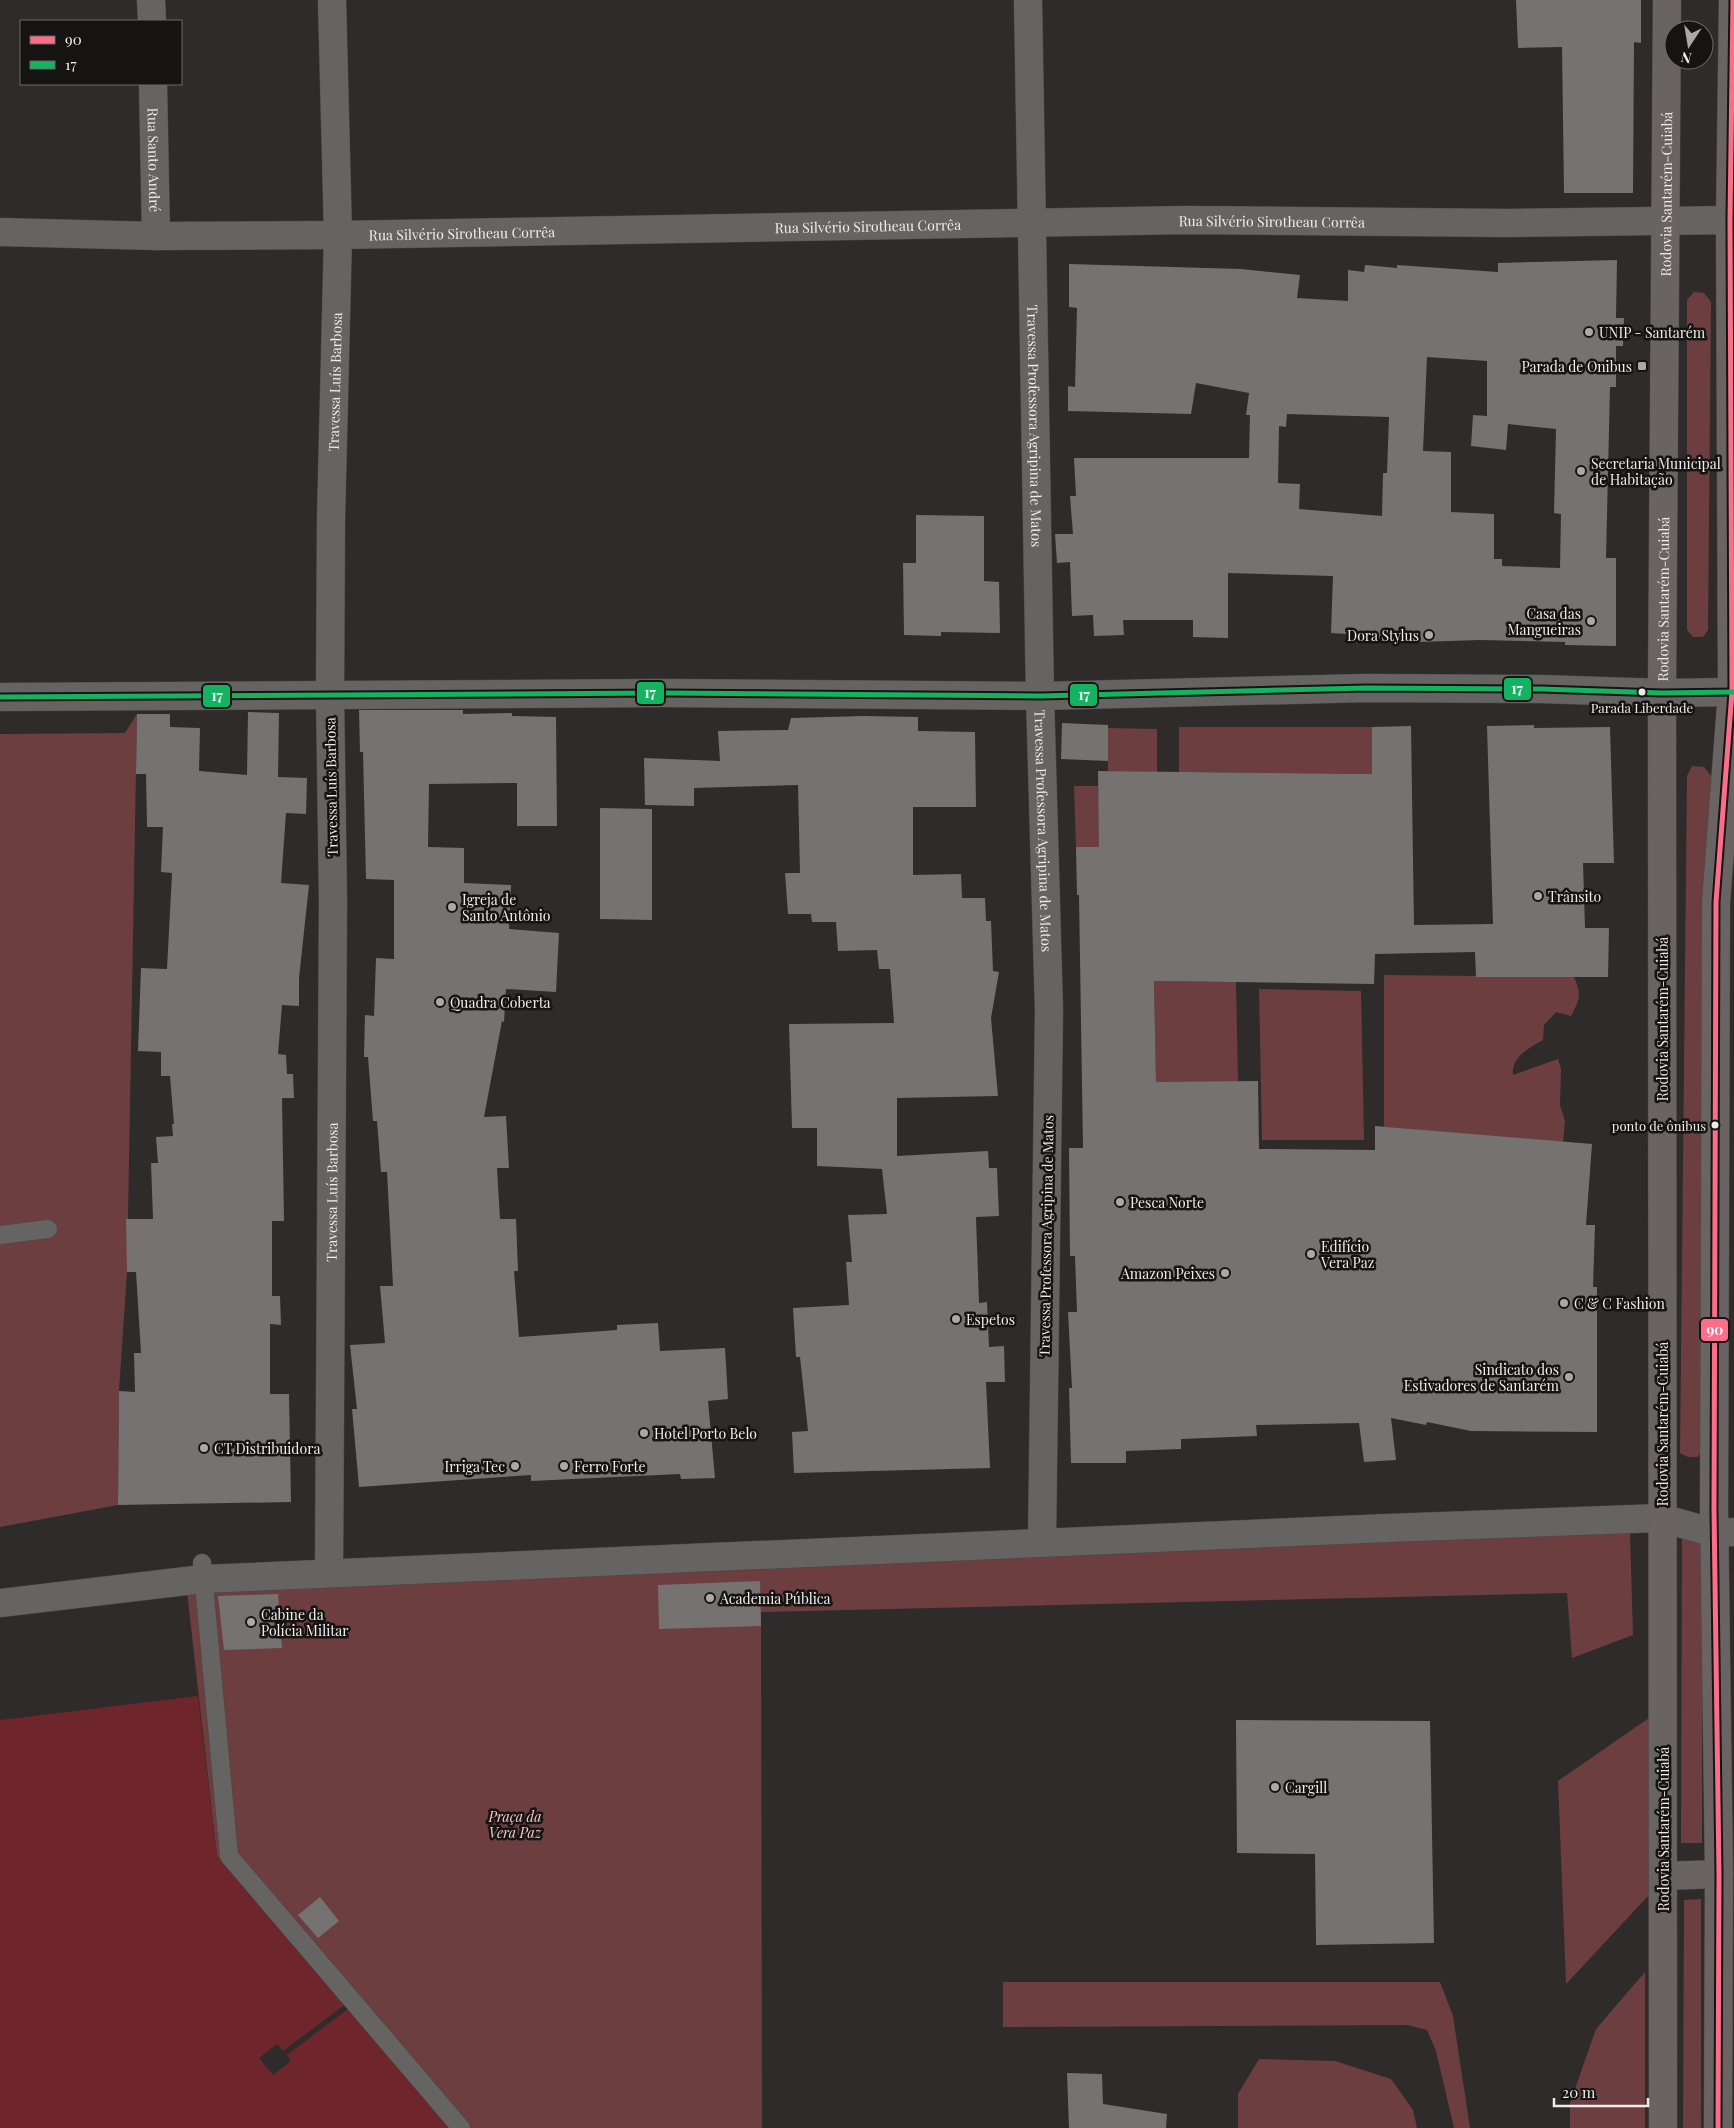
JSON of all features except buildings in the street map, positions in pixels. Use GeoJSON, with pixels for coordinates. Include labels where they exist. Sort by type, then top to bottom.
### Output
{"type":"FeatureCollection","features":[{"type":"Feature","properties":{"kind":"highway","name":"Rodovia Santarém-Cuiabá"},"geometry":{"type":"LineString","coordinates":[[1663,2128],[1661,1518],[1662,693],[1667,0]]}},
{"type":"Feature","properties":{"kind":"highway"},"geometry":{"type":"LineString","coordinates":[[1718,2128],[1719,1874],[1724,1532],[1716,902],[1733,692],[1733,0]]}},
{"type":"Feature","properties":{"kind":"highway"},"geometry":{"type":"LineString","coordinates":[[1663,1876],[1719,1874]]}},
{"type":"Feature","properties":{"kind":"street"},"geometry":{"type":"LineString","coordinates":[[151,0],[152,20]]}},
{"type":"Feature","properties":{"kind":"street","name":"Travessa Luís Barbosa"},"geometry":{"type":"LineString","coordinates":[[329,1573],[333,900],[330,518],[338,235],[332,0]]}},
{"type":"Feature","properties":{"kind":"street","name":"Travessa Professora Agripina de Matos"},"geometry":{"type":"LineString","coordinates":[[1028,0],[1040,696],[1050,1010],[1042,1543]]}},
{"type":"Feature","properties":{"kind":"street","name":"Rua Santo André"},"geometry":{"type":"LineString","coordinates":[[153,85],[156,236]]}},
{"type":"Feature","properties":{"kind":"street","name":"Rua Silvério Sirotheau Corrêa"},"geometry":{"type":"LineString","coordinates":[[0,232],[156,236],[338,235],[1198,220],[1507,223],[1732,220]]}},
{"type":"Feature","properties":{"kind":"street"},"geometry":{"type":"LineString","coordinates":[[0,697],[663,693],[1040,696],[1367,688],[1541,689],[1662,693],[1733,692]]}},
{"type":"Feature","properties":{"kind":"street"},"geometry":{"type":"LineString","coordinates":[[0,1603],[203,1571],[329,1573],[1661,1518],[1724,1532]]}},
{"type":"Feature","properties":{"kind":"lane"},"geometry":{"type":"LineString","coordinates":[[0,1235],[48,1229]]}},
{"type":"Feature","properties":{"kind":"lane"},"geometry":{"type":"LineString","coordinates":[[203,1571],[229,1856],[461,2128]]}},
{"type":"Feature","properties":{"kind":"green space"},"geometry":{"type":"Polygon","coordinates":[[[1694,292],[1704,293],[1711,302],[1708,630],[1703,637],[1693,637],[1687,630],[1687,300],[1694,292]]]}},
{"type":"Feature","properties":{"kind":"green space"},"geometry":{"type":"Polygon","coordinates":[[[137,714],[127,1272],[119,1391],[118,1505],[0,1527],[0,734],[125,733],[137,714]]]}},
{"type":"Feature","properties":{"kind":"green space"},"geometry":{"type":"Polygon","coordinates":[[[1179,727],[1372,727],[1372,774],[1179,772],[1179,727]]]}},
{"type":"Feature","properties":{"kind":"green space"},"geometry":{"type":"Polygon","coordinates":[[[1108,728],[1157,729],[1157,772],[1108,771],[1108,728]]]}},
{"type":"Feature","properties":{"kind":"green space"},"geometry":{"type":"Polygon","coordinates":[[[1692,766],[1704,767],[1711,776],[1703,1451],[1697,1457],[1688,1457],[1680,1453],[1687,776],[1692,766]]]}},
{"type":"Feature","properties":{"kind":"green space"},"geometry":{"type":"Polygon","coordinates":[[[1074,786],[1098,786],[1099,805],[1157,848],[1076,847],[1074,786]]]}},
{"type":"Feature","properties":{"kind":"green space"},"geometry":{"type":"Polygon","coordinates":[[[1384,975],[1574,977],[1579,997],[1571,1016],[1556,1012],[1544,1025],[1543,1040],[1522,1053],[1513,1068],[1513,1075],[1558,1059],[1561,1069],[1560,1105],[1565,1121],[1563,1142],[1384,1127],[1384,975]]]}},
{"type":"Feature","properties":{"kind":"green space"},"geometry":{"type":"Polygon","coordinates":[[[1154,981],[1236,982],[1238,1082],[1156,1082],[1154,981]]]}},
{"type":"Feature","properties":{"kind":"green space"},"geometry":{"type":"Polygon","coordinates":[[[1259,989],[1361,991],[1364,1140],[1262,1140],[1259,989]]]}},
{"type":"Feature","properties":{"kind":"green space","name":"Praça da Vera Paz"},"geometry":{"type":"Polygon","coordinates":[[[1630,1533],[1633,1635],[1572,1658],[1567,1593],[761,1612],[762,2128],[454,2128],[217,1856],[187,1592],[1070,1551],[1630,1533]]]}},
{"type":"Feature","properties":{"kind":"green space"},"geometry":{"type":"Polygon","coordinates":[[[1682,1536],[1702,1537],[1702,1843],[1681,1843],[1682,1536]]]}},
{"type":"Feature","properties":{"kind":"green space"},"geometry":{"type":"Polygon","coordinates":[[[1649,1718],[1649,1895],[1566,1984],[1558,1781],[1649,1718]]]}},
{"type":"Feature","properties":{"kind":"green space"},"geometry":{"type":"Polygon","coordinates":[[[1701,1899],[1701,2128],[1683,2128],[1684,1900],[1701,1899]]]}},
{"type":"Feature","properties":{"kind":"green space"},"geometry":{"type":"Polygon","coordinates":[[[1645,1972],[1645,2128],[1570,2128],[1570,2103],[1596,2029],[1645,1972]]]}},
{"type":"Feature","properties":{"kind":"green space"},"geometry":{"type":"Polygon","coordinates":[[[1003,1982],[1440,1982],[1453,2016],[1470,2128],[1454,2128],[1436,2051],[1427,2030],[1407,2025],[1003,2027],[1003,1982]]]}},
{"type":"Feature","properties":{"kind":"green space"},"geometry":{"type":"Polygon","coordinates":[[[1259,2059],[1335,2061],[1391,2079],[1413,2110],[1417,2128],[1238,2128],[1238,2094],[1259,2059]]]}},
{"type":"Feature","properties":{"kind":"shaded area"},"geometry":{"type":"Polygon","coordinates":[[[198,1696],[217,1856],[454,2128],[0,2128],[0,1720],[198,1696]]]}},
{"type":"Feature","properties":{"kind":"pier"},"geometry":{"type":"Polygon","coordinates":[[[346,2004],[349,2008],[287,2055],[291,2061],[273,2075],[259,2058],[277,2044],[283,2051],[346,2004]]]}},
{"type":"Feature","properties":{"kind":"transit line","name":"90"},"geometry":{"type":"LineString","coordinates":[[1718,2128],[1719,1874],[1714,1509],[1716,902],[1732,692],[1730,220],[1733,0]]}},
{"type":"Feature","properties":{"kind":"transit line","name":"17"},"geometry":{"type":"LineString","coordinates":[[0,697],[663,693],[1040,696],[1367,688],[1541,689],[1662,693],[1734,692]]}},
{"type":"Feature","properties":{"kind":"place","name":"UNIP - Santarém"},"geometry":{"type":"Point","coordinates":[1589,332]}},
{"type":"Feature","properties":{"kind":"place","name":"Parada de Onibus"},"geometry":{"type":"Point","coordinates":[1642,366]}},
{"type":"Feature","properties":{"kind":"place","name":"Secretaria Municipal de Habitação"},"geometry":{"type":"Point","coordinates":[1581,471]}},
{"type":"Feature","properties":{"kind":"place","name":"Casa das Mangueiras"},"geometry":{"type":"Point","coordinates":[1591,621]}},
{"type":"Feature","properties":{"kind":"place","name":"Dora Stylus"},"geometry":{"type":"Point","coordinates":[1429,635]}},
{"type":"Feature","properties":{"kind":"place","name":"Parada Liberdade"},"geometry":{"type":"Point","coordinates":[1642,692]}},
{"type":"Feature","properties":{"kind":"place","name":"Trânsito"},"geometry":{"type":"Point","coordinates":[1538,896]}},
{"type":"Feature","properties":{"kind":"place","name":"Igreja de Santo Antônio"},"geometry":{"type":"Point","coordinates":[452,907]}},
{"type":"Feature","properties":{"kind":"place","name":"Quadra Coberta"},"geometry":{"type":"Point","coordinates":[440,1002]}},
{"type":"Feature","properties":{"kind":"place","name":"ponto de ônibus"},"geometry":{"type":"Point","coordinates":[1715,1125]}},
{"type":"Feature","properties":{"kind":"place","name":"Pesca Norte"},"geometry":{"type":"Point","coordinates":[1120,1202]}},
{"type":"Feature","properties":{"kind":"place","name":"Edifício Vera Paz"},"geometry":{"type":"Point","coordinates":[1311,1254]}},
{"type":"Feature","properties":{"kind":"place","name":"Amazon Peixes"},"geometry":{"type":"Point","coordinates":[1225,1273]}},
{"type":"Feature","properties":{"kind":"place","name":"C & C Fashion"},"geometry":{"type":"Point","coordinates":[1564,1303]}},
{"type":"Feature","properties":{"kind":"place","name":"Espetos"},"geometry":{"type":"Point","coordinates":[956,1319]}},
{"type":"Feature","properties":{"kind":"place","name":"Sindicato dos Estivadores de Santarém"},"geometry":{"type":"Point","coordinates":[1569,1377]}},
{"type":"Feature","properties":{"kind":"place","name":"Hotel Porto Belo"},"geometry":{"type":"Point","coordinates":[644,1433]}},
{"type":"Feature","properties":{"kind":"place","name":"CT Distribuidora"},"geometry":{"type":"Point","coordinates":[204,1448]}},
{"type":"Feature","properties":{"kind":"place","name":"Irriga Tec"},"geometry":{"type":"Point","coordinates":[515,1466]}},
{"type":"Feature","properties":{"kind":"place","name":"Ferro Forte"},"geometry":{"type":"Point","coordinates":[564,1466]}},
{"type":"Feature","properties":{"kind":"place","name":"Academia Pública"},"geometry":{"type":"Point","coordinates":[710,1598]}},
{"type":"Feature","properties":{"kind":"place","name":"Cabine da Polícia Militar"},"geometry":{"type":"Point","coordinates":[251,1622]}},
{"type":"Feature","properties":{"kind":"place","name":"Cargill"},"geometry":{"type":"Point","coordinates":[1275,1787]}}]}
